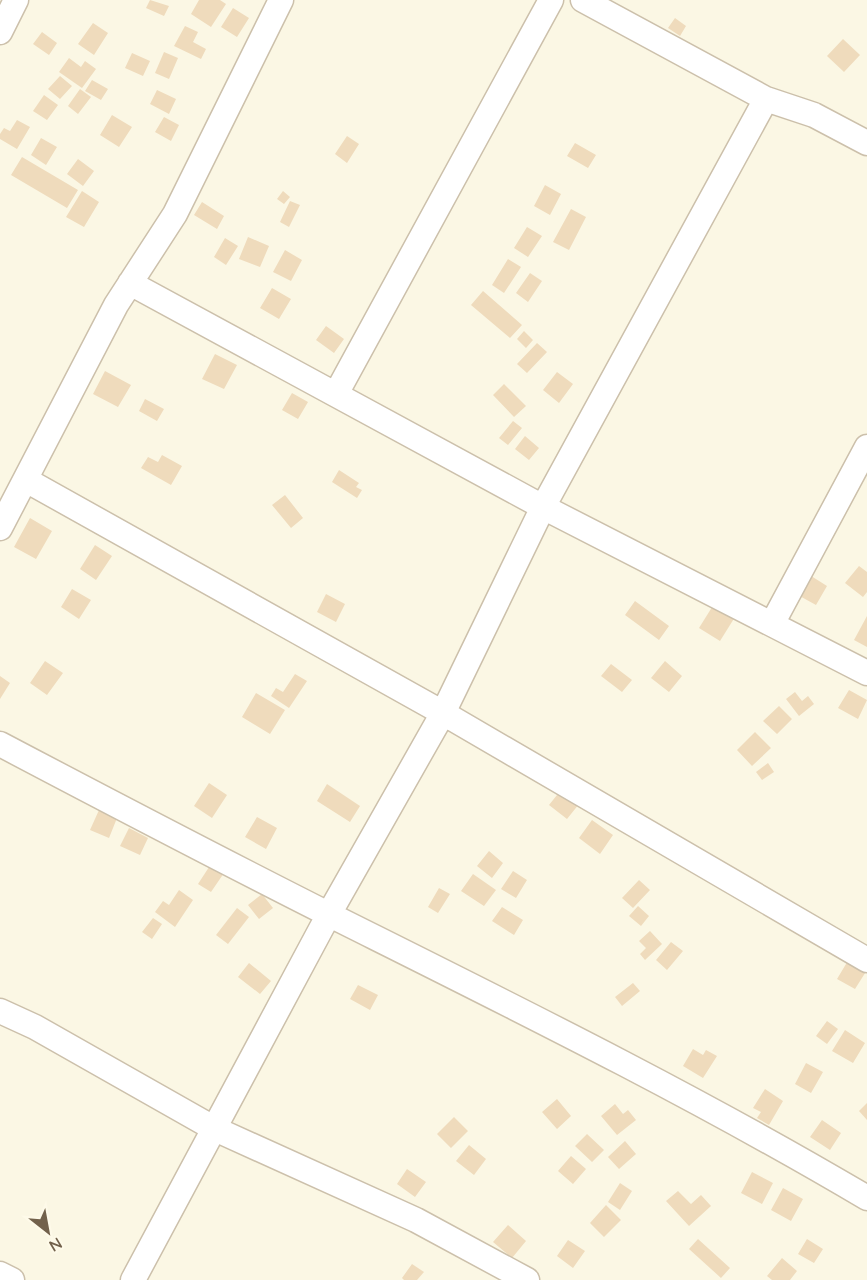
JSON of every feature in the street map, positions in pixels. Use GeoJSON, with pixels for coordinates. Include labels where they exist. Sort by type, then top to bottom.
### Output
{"type":"FeatureCollection","features":[{"type":"Feature","properties":{"kind":"street"},"geometry":{"type":"LineString","coordinates":[[0,32],[16,0]]}},
{"type":"Feature","properties":{"kind":"street"},"geometry":{"type":"LineString","coordinates":[[0,528],[116,305],[175,214],[281,0]]}},
{"type":"Feature","properties":{"kind":"street"},"geometry":{"type":"LineString","coordinates":[[336,394],[551,0]]}},
{"type":"Feature","properties":{"kind":"street"},"geometry":{"type":"LineString","coordinates":[[583,0],[766,99],[814,115],[867,143]]}},
{"type":"Feature","properties":{"kind":"street"},"geometry":{"type":"LineString","coordinates":[[133,1280],[329,915],[443,713],[543,507],[766,99]]}},
{"type":"Feature","properties":{"kind":"street"},"geometry":{"type":"LineString","coordinates":[[130,283],[543,507],[867,673]]}},
{"type":"Feature","properties":{"kind":"street"},"geometry":{"type":"LineString","coordinates":[[772,624],[867,447]]}},
{"type":"Feature","properties":{"kind":"street"},"geometry":{"type":"LineString","coordinates":[[26,480],[443,713],[867,960]]}},
{"type":"Feature","properties":{"kind":"street"},"geometry":{"type":"LineString","coordinates":[[0,744],[329,915],[638,1070],[782,1147],[867,1198]]}},
{"type":"Feature","properties":{"kind":"street"},"geometry":{"type":"LineString","coordinates":[[0,1011],[35,1027],[215,1129],[416,1220],[527,1280]]}},
{"type":"Feature","properties":{"kind":"street"},"geometry":{"type":"LineString","coordinates":[[0,1274],[12,1280]]}},
{"type":"Feature","properties":{"kind":"building"},"geometry":{"type":"Polygon","coordinates":[[[150,0],[169,6],[164,16],[146,8],[150,0]]]}},
{"type":"Feature","properties":{"kind":"building"},"geometry":{"type":"Polygon","coordinates":[[[199,0],[220,0],[226,4],[211,27],[191,14],[199,0]]]}},
{"type":"Feature","properties":{"kind":"building"},"geometry":{"type":"Polygon","coordinates":[[[233,8],[249,18],[237,37],[221,27],[233,8]]]}},
{"type":"Feature","properties":{"kind":"building"},"geometry":{"type":"Polygon","coordinates":[[[675,18],[686,26],[680,36],[668,28],[675,18]]]}},
{"type":"Feature","properties":{"kind":"building"},"geometry":{"type":"Polygon","coordinates":[[[93,23],[108,33],[94,55],[78,44],[93,23]]]}},
{"type":"Feature","properties":{"kind":"building"},"geometry":{"type":"Polygon","coordinates":[[[185,26],[198,32],[193,42],[206,49],[201,59],[174,46],[185,26]]]}},
{"type":"Feature","properties":{"kind":"building"},"geometry":{"type":"Polygon","coordinates":[[[42,32],[57,43],[49,55],[33,44],[42,32]]]}},
{"type":"Feature","properties":{"kind":"building"},"geometry":{"type":"Polygon","coordinates":[[[843,39],[860,55],[844,72],[827,56],[843,39]]]}},
{"type":"Feature","properties":{"kind":"building"},"geometry":{"type":"Polygon","coordinates":[[[164,52],[178,58],[169,79],[155,73],[164,52]]]}},
{"type":"Feature","properties":{"kind":"building"},"geometry":{"type":"Polygon","coordinates":[[[132,53],[150,61],[143,76],[125,68],[132,53]]]}},
{"type":"Feature","properties":{"kind":"building"},"geometry":{"type":"Polygon","coordinates":[[[69,58],[81,67],[85,61],[96,69],[82,88],[59,72],[69,58]]]}},
{"type":"Feature","properties":{"kind":"building"},"geometry":{"type":"Polygon","coordinates":[[[60,76],[72,86],[60,99],[48,89],[60,76]]]}},
{"type":"Feature","properties":{"kind":"building"},"geometry":{"type":"Polygon","coordinates":[[[92,80],[108,89],[101,100],[85,91],[92,80]]]}},
{"type":"Feature","properties":{"kind":"building"},"geometry":{"type":"Polygon","coordinates":[[[80,89],[91,97],[78,114],[68,106],[80,89]]]}},
{"type":"Feature","properties":{"kind":"building"},"geometry":{"type":"Polygon","coordinates":[[[157,90],[176,99],[169,114],[150,104],[157,90]]]}},
{"type":"Feature","properties":{"kind":"building"},"geometry":{"type":"Polygon","coordinates":[[[44,95],[58,105],[47,120],[33,111],[44,95]]]}},
{"type":"Feature","properties":{"kind":"building"},"geometry":{"type":"Polygon","coordinates":[[[112,115],[132,127],[119,147],[100,135],[112,115]]]}},
{"type":"Feature","properties":{"kind":"building"},"geometry":{"type":"Polygon","coordinates":[[[164,117],[179,125],[171,141],[155,132],[164,117]]]}},
{"type":"Feature","properties":{"kind":"building"},"geometry":{"type":"Polygon","coordinates":[[[17,120],[30,127],[17,149],[0,139],[0,134],[4,128],[10,131],[17,120]]]}},
{"type":"Feature","properties":{"kind":"building"},"geometry":{"type":"Polygon","coordinates":[[[347,136],[359,144],[347,163],[335,154],[347,136]]]}},
{"type":"Feature","properties":{"kind":"building"},"geometry":{"type":"Polygon","coordinates":[[[41,138],[57,147],[46,165],[31,155],[41,138]]]}},
{"type":"Feature","properties":{"kind":"building"},"geometry":{"type":"Polygon","coordinates":[[[575,143],[596,155],[588,168],[567,156],[575,143]]]}},
{"type":"Feature","properties":{"kind":"building"},"geometry":{"type":"Polygon","coordinates":[[[22,157],[78,190],[67,208],[11,175],[22,157]]]}},
{"type":"Feature","properties":{"kind":"building"},"geometry":{"type":"Polygon","coordinates":[[[78,159],[94,171],[83,186],[67,174],[78,159]]]}},
{"type":"Feature","properties":{"kind":"building"},"geometry":{"type":"Polygon","coordinates":[[[545,185],[561,194],[550,215],[534,206],[545,185]]]}},
{"type":"Feature","properties":{"kind":"building"},"geometry":{"type":"Polygon","coordinates":[[[82,191],[99,202],[84,227],[66,217],[82,191]]]}},
{"type":"Feature","properties":{"kind":"building"},"geometry":{"type":"Polygon","coordinates":[[[283,191],[290,197],[284,204],[277,199],[283,191]]]}},
{"type":"Feature","properties":{"kind":"building"},"geometry":{"type":"Polygon","coordinates":[[[290,201],[300,205],[289,227],[280,222],[290,201]]]}},
{"type":"Feature","properties":{"kind":"building"},"geometry":{"type":"Polygon","coordinates":[[[202,202],[224,216],[217,229],[194,215],[202,202]]]}},
{"type":"Feature","properties":{"kind":"building"},"geometry":{"type":"Polygon","coordinates":[[[571,209],[586,217],[569,250],[553,242],[571,209]]]}},
{"type":"Feature","properties":{"kind":"building"},"geometry":{"type":"Polygon","coordinates":[[[527,227],[542,236],[528,257],[514,248],[527,227]]]}},
{"type":"Feature","properties":{"kind":"building"},"geometry":{"type":"Polygon","coordinates":[[[248,237],[269,246],[260,267],[239,259],[248,237]]]}},
{"type":"Feature","properties":{"kind":"building"},"geometry":{"type":"Polygon","coordinates":[[[225,238],[238,246],[226,265],[214,257],[225,238]]]}},
{"type":"Feature","properties":{"kind":"building"},"geometry":{"type":"Polygon","coordinates":[[[285,250],[302,260],[291,281],[273,272],[285,250]]]}},
{"type":"Feature","properties":{"kind":"building"},"geometry":{"type":"Polygon","coordinates":[[[508,259],[521,267],[504,293],[492,285],[508,259]]]}},
{"type":"Feature","properties":{"kind":"building"},"geometry":{"type":"Polygon","coordinates":[[[530,273],[542,281],[528,302],[516,293],[530,273]]]}},
{"type":"Feature","properties":{"kind":"building"},"geometry":{"type":"Polygon","coordinates":[[[272,288],[291,299],[279,319],[260,308],[272,288]]]}},
{"type":"Feature","properties":{"kind":"building"},"geometry":{"type":"Polygon","coordinates":[[[483,291],[522,325],[510,338],[471,305],[483,291]]]}},
{"type":"Feature","properties":{"kind":"building"},"geometry":{"type":"Polygon","coordinates":[[[326,326],[344,339],[334,353],[316,340],[326,326]]]}},
{"type":"Feature","properties":{"kind":"building"},"geometry":{"type":"Polygon","coordinates":[[[524,331],[533,340],[526,348],[517,339],[524,331]]]}},
{"type":"Feature","properties":{"kind":"building"},"geometry":{"type":"Polygon","coordinates":[[[537,343],[547,352],[527,373],[517,364],[537,343]]]}},
{"type":"Feature","properties":{"kind":"building"},"geometry":{"type":"Polygon","coordinates":[[[215,354],[237,365],[224,389],[202,379],[215,354]]]}},
{"type":"Feature","properties":{"kind":"building"},"geometry":{"type":"Polygon","coordinates":[[[105,371],[131,385],[118,407],[93,394],[105,371]]]}},
{"type":"Feature","properties":{"kind":"building"},"geometry":{"type":"Polygon","coordinates":[[[557,372],[573,384],[559,403],[543,390],[557,372]]]}},
{"type":"Feature","properties":{"kind":"building"},"geometry":{"type":"Polygon","coordinates":[[[504,384],[526,406],[514,417],[493,395],[504,384]]]}},
{"type":"Feature","properties":{"kind":"building"},"geometry":{"type":"Polygon","coordinates":[[[292,393],[308,402],[298,419],[282,410],[292,393]]]}},
{"type":"Feature","properties":{"kind":"building"},"geometry":{"type":"Polygon","coordinates":[[[145,399],[164,409],[157,421],[139,411],[145,399]]]}},
{"type":"Feature","properties":{"kind":"building"},"geometry":{"type":"Polygon","coordinates":[[[513,421],[522,428],[508,445],[499,438],[513,421]]]}},
{"type":"Feature","properties":{"kind":"building"},"geometry":{"type":"Polygon","coordinates":[[[525,436],[539,448],[529,460],[515,449],[525,436]]]}},
{"type":"Feature","properties":{"kind":"building"},"geometry":{"type":"Polygon","coordinates":[[[162,455],[182,466],[171,485],[141,468],[148,457],[158,462],[162,455]]]}},
{"type":"Feature","properties":{"kind":"building"},"geometry":{"type":"Polygon","coordinates":[[[339,470],[359,483],[356,487],[362,490],[357,498],[332,482],[339,470]]]}},
{"type":"Feature","properties":{"kind":"building"},"geometry":{"type":"Polygon","coordinates":[[[285,495],[303,518],[291,528],[272,505],[285,495]]]}},
{"type":"Feature","properties":{"kind":"building"},"geometry":{"type":"Polygon","coordinates":[[[30,518],[52,531],[36,559],[14,547],[30,518]]]}},
{"type":"Feature","properties":{"kind":"building"},"geometry":{"type":"Polygon","coordinates":[[[95,545],[112,556],[96,580],[80,569],[95,545]]]}},
{"type":"Feature","properties":{"kind":"building"},"geometry":{"type":"Polygon","coordinates":[[[859,566],[867,572],[867,592],[863,597],[845,583],[859,566]]]}},
{"type":"Feature","properties":{"kind":"building"},"geometry":{"type":"Polygon","coordinates":[[[808,574],[827,586],[816,605],[796,594],[808,574]]]}},
{"type":"Feature","properties":{"kind":"building"},"geometry":{"type":"Polygon","coordinates":[[[72,589],[91,600],[79,619],[61,607],[72,589]]]}},
{"type":"Feature","properties":{"kind":"building"},"geometry":{"type":"Polygon","coordinates":[[[326,594],[345,604],[336,622],[317,612],[326,594]]]}},
{"type":"Feature","properties":{"kind":"building"},"geometry":{"type":"Polygon","coordinates":[[[635,601],[669,626],[659,640],[625,615],[635,601]]]}},
{"type":"Feature","properties":{"kind":"building"},"geometry":{"type":"Polygon","coordinates":[[[714,604],[735,617],[720,641],[699,628],[714,604]]]}},
{"type":"Feature","properties":{"kind":"building"},"geometry":{"type":"Polygon","coordinates":[[[867,616],[867,647],[854,640],[867,616]]]}},
{"type":"Feature","properties":{"kind":"building"},"geometry":{"type":"Polygon","coordinates":[[[45,661],[63,673],[47,695],[30,683],[45,661]]]}},
{"type":"Feature","properties":{"kind":"building"},"geometry":{"type":"Polygon","coordinates":[[[665,661],[682,676],[669,692],[651,678],[665,661]]]}},
{"type":"Feature","properties":{"kind":"building"},"geometry":{"type":"Polygon","coordinates":[[[611,664],[632,680],[622,692],[601,676],[611,664]]]}},
{"type":"Feature","properties":{"kind":"building"},"geometry":{"type":"Polygon","coordinates":[[[295,674],[307,681],[289,708],[271,696],[276,688],[283,692],[295,674]]]}},
{"type":"Feature","properties":{"kind":"building"},"geometry":{"type":"Polygon","coordinates":[[[0,676],[10,683],[0,699],[0,676]]]}},
{"type":"Feature","properties":{"kind":"building"},"geometry":{"type":"Polygon","coordinates":[[[849,690],[867,700],[858,719],[838,708],[849,690]]]}},
{"type":"Feature","properties":{"kind":"building"},"geometry":{"type":"Polygon","coordinates":[[[795,692],[802,701],[808,696],[814,704],[799,716],[786,699],[795,692]]]}},
{"type":"Feature","properties":{"kind":"building"},"geometry":{"type":"Polygon","coordinates":[[[256,693],[285,710],[270,734],[242,717],[256,693]]]}},
{"type":"Feature","properties":{"kind":"building"},"geometry":{"type":"Polygon","coordinates":[[[779,706],[792,719],[777,734],[763,721],[779,706]]]}},
{"type":"Feature","properties":{"kind":"building"},"geometry":{"type":"Polygon","coordinates":[[[755,732],[771,748],[752,766],[737,750],[755,732]]]}},
{"type":"Feature","properties":{"kind":"building"},"geometry":{"type":"Polygon","coordinates":[[[768,763],[774,772],[762,780],[756,772],[768,763]]]}},
{"type":"Feature","properties":{"kind":"building"},"geometry":{"type":"Polygon","coordinates":[[[209,783],[227,795],[212,818],[194,806],[209,783]]]}},
{"type":"Feature","properties":{"kind":"building"},"geometry":{"type":"Polygon","coordinates":[[[327,784],[360,806],[350,822],[317,801],[327,784]]]}},
{"type":"Feature","properties":{"kind":"building"},"geometry":{"type":"Polygon","coordinates":[[[561,790],[579,804],[567,819],[549,805],[561,790]]]}},
{"type":"Feature","properties":{"kind":"building"},"geometry":{"type":"Polygon","coordinates":[[[99,810],[117,818],[109,838],[90,830],[99,810]]]}},
{"type":"Feature","properties":{"kind":"building"},"geometry":{"type":"Polygon","coordinates":[[[257,817],[277,828],[266,849],[245,837],[257,817]]]}},
{"type":"Feature","properties":{"kind":"building"},"geometry":{"type":"Polygon","coordinates":[[[592,820],[613,835],[600,854],[579,838],[592,820]]]}},
{"type":"Feature","properties":{"kind":"building"},"geometry":{"type":"Polygon","coordinates":[[[129,828],[148,838],[140,855],[120,846],[129,828]]]}},
{"type":"Feature","properties":{"kind":"building"},"geometry":{"type":"Polygon","coordinates":[[[489,851],[503,863],[492,878],[477,866],[489,851]]]}},
{"type":"Feature","properties":{"kind":"building"},"geometry":{"type":"Polygon","coordinates":[[[211,864],[224,873],[211,892],[198,884],[211,864]]]}},
{"type":"Feature","properties":{"kind":"building"},"geometry":{"type":"Polygon","coordinates":[[[513,871],[527,880],[516,898],[501,889],[513,871]]]}},
{"type":"Feature","properties":{"kind":"building"},"geometry":{"type":"Polygon","coordinates":[[[473,874],[496,890],[484,906],[461,891],[473,874]]]}},
{"type":"Feature","properties":{"kind":"building"},"geometry":{"type":"Polygon","coordinates":[[[639,880],[650,890],[633,908],[622,898],[639,880]]]}},
{"type":"Feature","properties":{"kind":"building"},"geometry":{"type":"Polygon","coordinates":[[[439,888],[450,894],[438,913],[428,907],[439,888]]]}},
{"type":"Feature","properties":{"kind":"building"},"geometry":{"type":"Polygon","coordinates":[[[179,890],[193,900],[175,927],[155,912],[163,901],[169,905],[179,890]]]}},
{"type":"Feature","properties":{"kind":"building"},"geometry":{"type":"Polygon","coordinates":[[[262,894],[273,908],[259,919],[248,905],[262,894]]]}},
{"type":"Feature","properties":{"kind":"building"},"geometry":{"type":"Polygon","coordinates":[[[638,906],[649,916],[641,926],[629,916],[638,906]]]}},
{"type":"Feature","properties":{"kind":"building"},"geometry":{"type":"Polygon","coordinates":[[[502,907],[523,920],[514,935],[492,921],[502,907]]]}},
{"type":"Feature","properties":{"kind":"building"},"geometry":{"type":"Polygon","coordinates":[[[237,908],[249,917],[228,944],[216,935],[237,908]]]}},
{"type":"Feature","properties":{"kind":"building"},"geometry":{"type":"Polygon","coordinates":[[[153,918],[162,924],[152,939],[142,932],[153,918]]]}},
{"type":"Feature","properties":{"kind":"building"},"geometry":{"type":"Polygon","coordinates":[[[650,931],[662,944],[645,960],[640,954],[646,948],[639,941],[650,931]]]}},
{"type":"Feature","properties":{"kind":"building"},"geometry":{"type":"Polygon","coordinates":[[[671,942],[683,951],[667,970],[656,960],[671,942]]]}},
{"type":"Feature","properties":{"kind":"building"},"geometry":{"type":"Polygon","coordinates":[[[849,959],[867,970],[855,989],[837,979],[849,959]]]}},
{"type":"Feature","properties":{"kind":"building"},"geometry":{"type":"Polygon","coordinates":[[[249,963],[271,981],[260,994],[238,977],[249,963]]]}},
{"type":"Feature","properties":{"kind":"building"},"geometry":{"type":"Polygon","coordinates":[[[633,983],[640,991],[622,1006],[615,997],[633,983]]]}},
{"type":"Feature","properties":{"kind":"building"},"geometry":{"type":"Polygon","coordinates":[[[358,985],[378,995],[370,1010],[350,999],[358,985]]]}},
{"type":"Feature","properties":{"kind":"building"},"geometry":{"type":"Polygon","coordinates":[[[827,1021],[838,1029],[827,1044],[816,1036],[827,1021]]]}},
{"type":"Feature","properties":{"kind":"building"},"geometry":{"type":"Polygon","coordinates":[[[845,1030],[865,1043],[853,1063],[832,1051],[845,1030]]]}},
{"type":"Feature","properties":{"kind":"building"},"geometry":{"type":"Polygon","coordinates":[[[693,1049],[703,1055],[706,1050],[717,1056],[703,1078],[683,1066],[693,1049]]]}},
{"type":"Feature","properties":{"kind":"building"},"geometry":{"type":"Polygon","coordinates":[[[806,1063],[823,1072],[811,1093],[795,1084],[806,1063]]]}},
{"type":"Feature","properties":{"kind":"building"},"geometry":{"type":"Polygon","coordinates":[[[765,1089],[783,1101],[769,1125],[757,1118],[761,1112],[753,1108],[765,1089]]]}},
{"type":"Feature","properties":{"kind":"building"},"geometry":{"type":"Polygon","coordinates":[[[557,1099],[571,1116],[557,1129],[542,1112],[557,1099]]]}},
{"type":"Feature","properties":{"kind":"building"},"geometry":{"type":"Polygon","coordinates":[[[867,1103],[867,1120],[859,1111],[867,1103]]]}},
{"type":"Feature","properties":{"kind":"building"},"geometry":{"type":"Polygon","coordinates":[[[615,1104],[623,1114],[628,1110],[636,1120],[617,1135],[601,1116],[615,1104]]]}},
{"type":"Feature","properties":{"kind":"building"},"geometry":{"type":"Polygon","coordinates":[[[454,1117],[468,1131],[451,1148],[437,1134],[454,1117]]]}},
{"type":"Feature","properties":{"kind":"building"},"geometry":{"type":"Polygon","coordinates":[[[822,1120],[841,1133],[830,1150],[810,1137],[822,1120]]]}},
{"type":"Feature","properties":{"kind":"building"},"geometry":{"type":"Polygon","coordinates":[[[587,1134],[604,1150],[592,1162],[575,1146],[587,1134]]]}},
{"type":"Feature","properties":{"kind":"building"},"geometry":{"type":"Polygon","coordinates":[[[625,1141],[636,1154],[619,1169],[608,1157],[625,1141]]]}},
{"type":"Feature","properties":{"kind":"building"},"geometry":{"type":"Polygon","coordinates":[[[469,1145],[486,1159],[474,1175],[456,1161],[469,1145]]]}},
{"type":"Feature","properties":{"kind":"building"},"geometry":{"type":"Polygon","coordinates":[[[571,1156],[586,1169],[573,1184],[558,1171],[571,1156]]]}},
{"type":"Feature","properties":{"kind":"building"},"geometry":{"type":"Polygon","coordinates":[[[407,1169],[426,1182],[415,1197],[397,1184],[407,1169]]]}},
{"type":"Feature","properties":{"kind":"building"},"geometry":{"type":"Polygon","coordinates":[[[752,1172],[773,1183],[762,1204],[741,1193],[752,1172]]]}},
{"type":"Feature","properties":{"kind":"building"},"geometry":{"type":"Polygon","coordinates":[[[620,1183],[632,1191],[620,1210],[608,1202],[620,1183]]]}},
{"type":"Feature","properties":{"kind":"building"},"geometry":{"type":"Polygon","coordinates":[[[783,1188],[803,1199],[791,1221],[771,1210],[783,1188]]]}},
{"type":"Feature","properties":{"kind":"building"},"geometry":{"type":"Polygon","coordinates":[[[678,1191],[691,1204],[701,1195],[711,1206],[689,1226],[666,1201],[678,1191]]]}},
{"type":"Feature","properties":{"kind":"building"},"geometry":{"type":"Polygon","coordinates":[[[606,1205],[621,1220],[604,1237],[590,1223],[606,1205]]]}},
{"type":"Feature","properties":{"kind":"building"},"geometry":{"type":"Polygon","coordinates":[[[508,1225],[526,1241],[512,1258],[493,1242],[508,1225]]]}},
{"type":"Feature","properties":{"kind":"building"},"geometry":{"type":"Polygon","coordinates":[[[698,1239],[730,1268],[721,1278],[689,1249],[698,1239]]]}},
{"type":"Feature","properties":{"kind":"building"},"geometry":{"type":"Polygon","coordinates":[[[807,1239],[823,1249],[814,1263],[798,1254],[807,1239]]]}},
{"type":"Feature","properties":{"kind":"building"},"geometry":{"type":"Polygon","coordinates":[[[568,1240],[585,1251],[573,1268],[557,1256],[568,1240]]]}},
{"type":"Feature","properties":{"kind":"building"},"geometry":{"type":"Polygon","coordinates":[[[782,1258],[797,1271],[790,1280],[772,1280],[767,1276],[782,1258]]]}},
{"type":"Feature","properties":{"kind":"building"},"geometry":{"type":"Polygon","coordinates":[[[412,1264],[424,1272],[417,1280],[404,1280],[402,1278],[412,1264]]]}}]}
